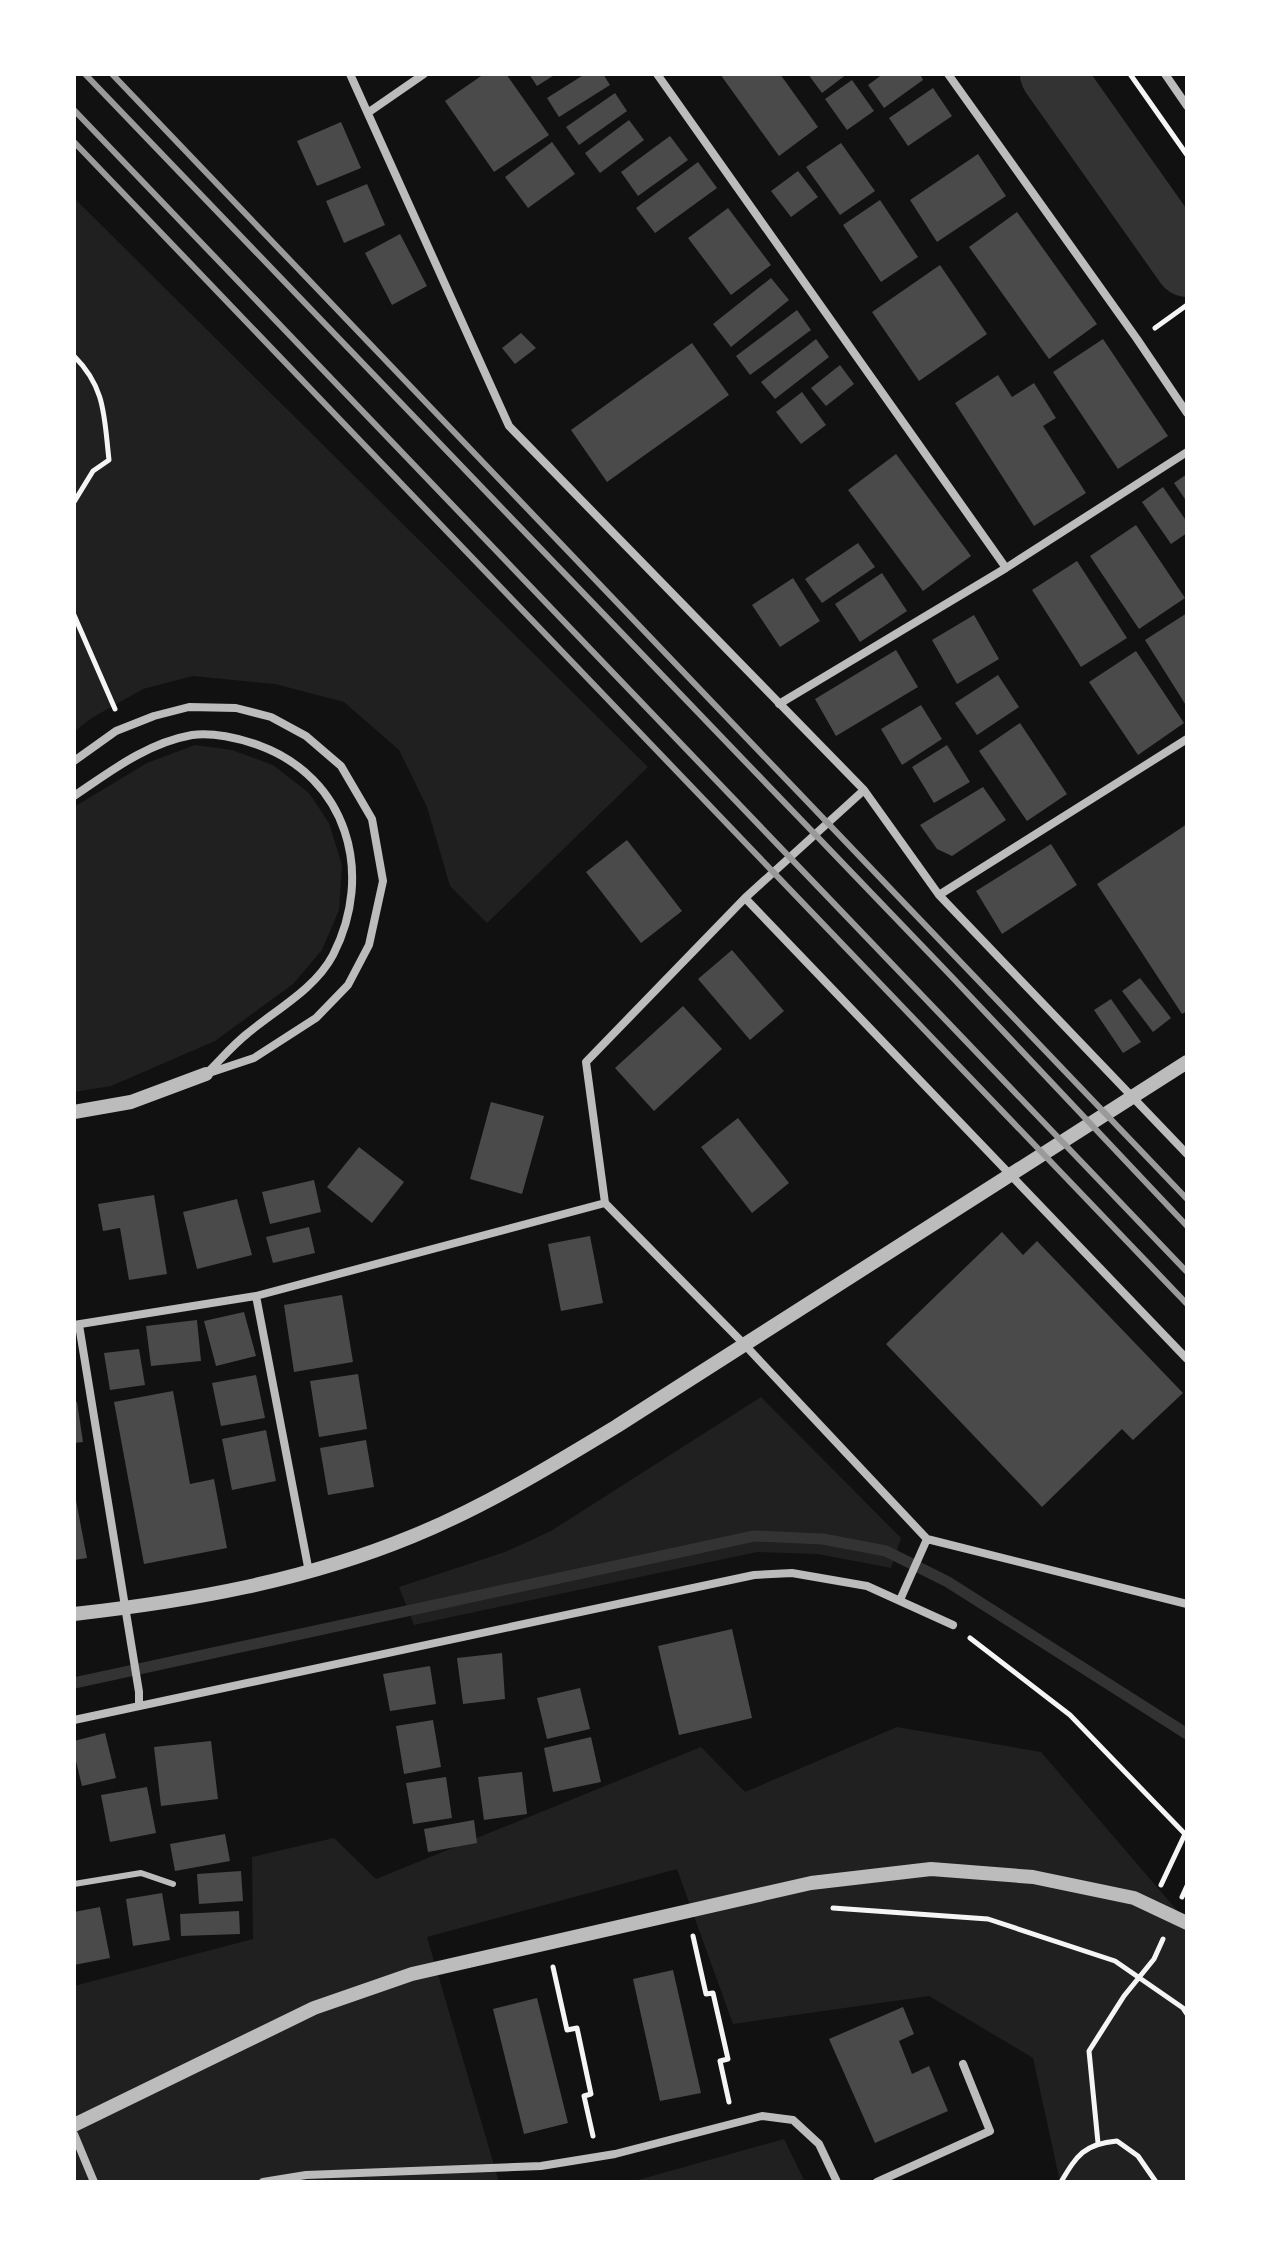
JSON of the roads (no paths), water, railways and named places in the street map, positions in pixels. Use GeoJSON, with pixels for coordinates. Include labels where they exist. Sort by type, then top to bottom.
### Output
{"type":"FeatureCollection","features":[{"type":"Feature","properties":{"kind":"street"},"geometry":{"type":"LineString","coordinates":[[350,74],[509,426],[864,790],[939,895],[1187,1154]]}},
{"type":"Feature","properties":{"kind":"street"},"geometry":{"type":"LineString","coordinates":[[369,112],[424,74]]}},
{"type":"Feature","properties":{"kind":"street"},"geometry":{"type":"LineString","coordinates":[[657,74],[1006,568]]}},
{"type":"Feature","properties":{"kind":"street"},"geometry":{"type":"LineString","coordinates":[[948,74],[1187,413]]}},
{"type":"Feature","properties":{"kind":"street"},"geometry":{"type":"LineString","coordinates":[[1165,74],[1187,106]]}},
{"type":"Feature","properties":{"kind":"street"},"geometry":{"type":"LineString","coordinates":[[779,704],[1006,568],[1187,452]]}},
{"type":"Feature","properties":{"kind":"street"},"geometry":{"type":"LineString","coordinates":[[74,761],[116,731],[189,707],[236,708],[271,717],[306,736],[341,766],[372,819],[383,881],[369,945],[348,985],[316,1018],[254,1058],[131,1102],[74,1112]]}},
{"type":"Feature","properties":{"kind":"street"},"geometry":{"type":"LineString","coordinates":[[74,796],[140,752],[194,735],[209,736],[241,739],[282,754],[317,783],[341,818],[353,862],[351,908],[332,957],[302,992],[247,1033],[206,1074]]}},
{"type":"Feature","properties":{"kind":"street"},"geometry":{"type":"LineString","coordinates":[[939,895],[1187,739]]}},
{"type":"Feature","properties":{"kind":"street"},"geometry":{"type":"LineString","coordinates":[[864,790],[745,898],[586,1062],[605,1203],[743,1343],[925,1544],[1187,1604]]}},
{"type":"Feature","properties":{"kind":"street"},"geometry":{"type":"LineString","coordinates":[[745,898],[1187,1359]]}},
{"type":"Feature","properties":{"kind":"street"},"geometry":{"type":"LineString","coordinates":[[74,1614],[216,1595],[309,1572],[414,1536],[485,1501],[617,1426],[1187,1062]]}},
{"type":"Feature","properties":{"kind":"street"},"geometry":{"type":"LineString","coordinates":[[139,1706],[133,1655],[76,1325],[256,1296],[605,1203]]}},
{"type":"Feature","properties":{"kind":"street"},"geometry":{"type":"LineString","coordinates":[[256,1296],[309,1572]]}},
{"type":"Feature","properties":{"kind":"street"},"geometry":{"type":"LineString","coordinates":[[900,1600],[925,1544]]}},
{"type":"Feature","properties":{"kind":"street"},"geometry":{"type":"LineString","coordinates":[[74,1720],[754,1575],[792,1573],[867,1586],[953,1625]]}},
{"type":"Feature","properties":{"kind":"street"},"geometry":{"type":"LineString","coordinates":[[74,2125],[314,2008],[412,1974],[811,1883],[931,1869],[1033,1877],[1134,1898],[1187,1923]]}},
{"type":"Feature","properties":{"kind":"street"},"geometry":{"type":"LineString","coordinates":[[877,2182],[990,2131],[963,2064]]}},
{"type":"Feature","properties":{"kind":"street"},"geometry":{"type":"LineString","coordinates":[[263,2182],[306,2175],[541,2166],[597,2157],[762,2116],[793,2120],[819,2144],[837,2182]]}},
{"type":"Feature","properties":{"kind":"street"},"geometry":{"type":"LineString","coordinates":[[74,2134],[94,2182]]}},
{"type":"Feature","properties":{"kind":"lane"},"geometry":{"type":"LineString","coordinates":[[74,1884],[141,1873],[173,1884]]}},
{"type":"Feature","properties":{"kind":"waterway"},"geometry":{"type":"LineString","coordinates":[[1052,74],[1187,265]]}},
{"type":"Feature","properties":{"kind":"waterway"},"geometry":{"type":"LineString","coordinates":[[74,1683],[754,1536],[823,1539],[886,1551],[948,1582],[1187,1734]]}},
{"type":"Feature","properties":{"kind":"railway"},"geometry":{"type":"LineString","coordinates":[[85,74],[1187,1226]]}},
{"type":"Feature","properties":{"kind":"railway"},"geometry":{"type":"LineString","coordinates":[[112,74],[1187,1199]]}},
{"type":"Feature","properties":{"kind":"railway"},"geometry":{"type":"LineString","coordinates":[[74,110],[1187,1272]]}},
{"type":"Feature","properties":{"kind":"railway"},"geometry":{"type":"LineString","coordinates":[[74,142],[1187,1304]]}}]}
